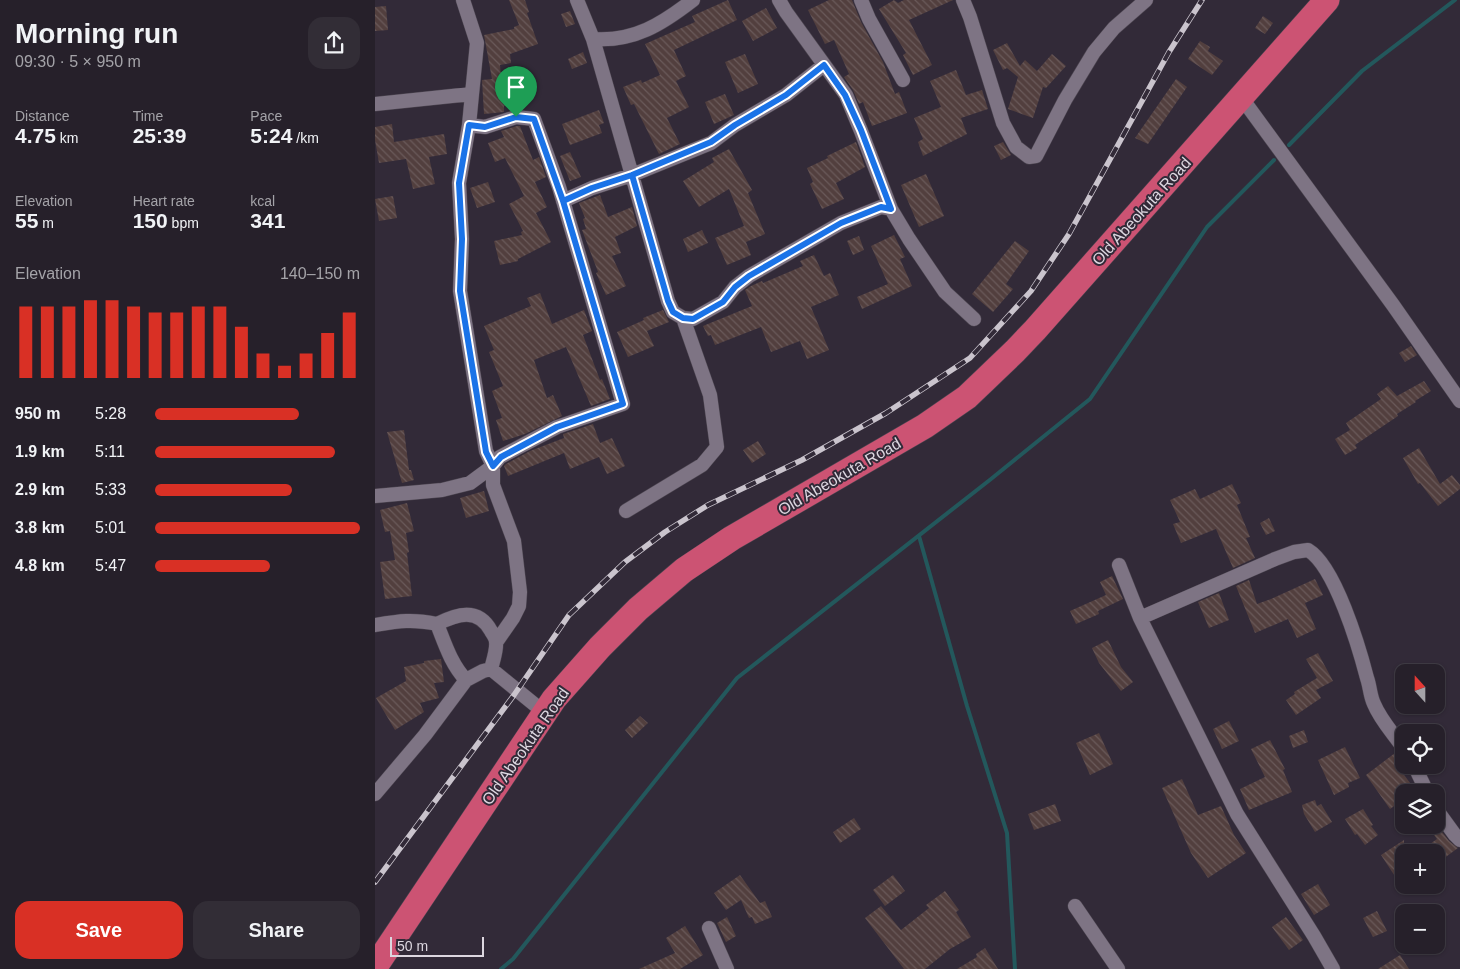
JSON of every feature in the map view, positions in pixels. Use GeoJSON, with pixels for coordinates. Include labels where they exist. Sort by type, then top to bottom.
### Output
{"type":"FeatureCollection","features":[{"type":"Feature","properties":{"kind":"highway","name":"Old Abeokuta Road"},"geometry":{"type":"LineString","coordinates":[[375,967],[554,699],[600,647],[638,610],[684,570],[732,538],[925,426],[967,397],[1015,352],[1327,0]]}},
{"type":"Feature","properties":{"kind":"street"},"geometry":{"type":"LineString","coordinates":[[463,0],[477,43],[469,125],[459,183],[462,239],[460,291],[486,452],[493,466],[493,485],[514,541],[520,592],[519,606],[497,641],[491,669]]}},
{"type":"Feature","properties":{"kind":"street"},"geometry":{"type":"LineString","coordinates":[[577,0],[593,39],[668,301],[673,312],[683,318],[693,319],[723,302],[735,287],[749,276],[841,223],[886,208]]}},
{"type":"Feature","properties":{"kind":"street"},"geometry":{"type":"LineString","coordinates":[[593,39],[623,38],[641,33],[674,15],[693,0]]}},
{"type":"Feature","properties":{"kind":"street"},"geometry":{"type":"LineString","coordinates":[[779,0],[845,95],[885,192],[886,208],[945,292],[974,319]]}},
{"type":"Feature","properties":{"kind":"street"},"geometry":{"type":"LineString","coordinates":[[861,0],[903,80]]}},
{"type":"Feature","properties":{"kind":"street"},"geometry":{"type":"LineString","coordinates":[[963,0],[1003,123],[1017,147],[1029,157],[1035,156],[1065,100],[1094,52],[1114,28],[1146,0]]}},
{"type":"Feature","properties":{"kind":"street"},"geometry":{"type":"LineString","coordinates":[[563,201],[711,142],[735,125],[786,95],[824,65]]}},
{"type":"Feature","properties":{"kind":"street"},"geometry":{"type":"LineString","coordinates":[[375,104],[471,94]]}},
{"type":"Feature","properties":{"kind":"street"},"geometry":{"type":"LineString","coordinates":[[1241,97],[1387,297],[1460,401]]}},
{"type":"Feature","properties":{"kind":"street"},"geometry":{"type":"LineString","coordinates":[[375,496],[442,490],[470,483],[493,466],[501,457],[557,427],[623,404],[563,201],[534,119],[516,117],[485,127],[469,125]]}},
{"type":"Feature","properties":{"kind":"street"},"geometry":{"type":"LineString","coordinates":[[626,511],[702,465],[717,447],[710,395],[683,318]]}},
{"type":"Feature","properties":{"kind":"street"},"geometry":{"type":"LineString","coordinates":[[1140,618],[1275,559],[1294,552],[1308,550],[1321,561],[1344,607],[1371,688],[1373,701],[1381,718],[1395,737]]}},
{"type":"Feature","properties":{"kind":"street"},"geometry":{"type":"LineString","coordinates":[[1119,565],[1140,618],[1237,814],[1333,969]]}},
{"type":"Feature","properties":{"kind":"street"},"geometry":{"type":"LineString","coordinates":[[375,625],[401,620],[418,620],[437,624],[454,616],[464,614],[475,616],[488,625],[497,641]]}},
{"type":"Feature","properties":{"kind":"street"},"geometry":{"type":"LineString","coordinates":[[437,624],[448,653],[466,680]]}},
{"type":"Feature","properties":{"kind":"street"},"geometry":{"type":"LineString","coordinates":[[491,669],[545,713]]}},
{"type":"Feature","properties":{"kind":"street"},"geometry":{"type":"LineString","coordinates":[[375,794],[425,736],[466,680],[491,669]]}},
{"type":"Feature","properties":{"kind":"street"},"geometry":{"type":"LineString","coordinates":[[1445,821],[1460,840]]}},
{"type":"Feature","properties":{"kind":"street"},"geometry":{"type":"LineString","coordinates":[[1075,906],[1118,969]]}},
{"type":"Feature","properties":{"kind":"street"},"geometry":{"type":"LineString","coordinates":[[709,928],[727,969]]}},
{"type":"Feature","properties":{"kind":"building"},"geometry":{"type":"Polygon","coordinates":[[[509,0],[525,0],[529,12],[527,13],[538,44],[510,54],[511,63],[500,65],[502,86],[513,83],[518,102],[504,106],[504,112],[484,114],[482,80],[492,79],[484,35],[514,29],[514,27],[519,25],[509,0]]]}},
{"type":"Feature","properties":{"kind":"building"},"geometry":{"type":"Polygon","coordinates":[[[728,0],[737,20],[674,50],[686,76],[676,81],[689,107],[667,118],[680,144],[659,154],[634,104],[631,105],[623,87],[641,80],[642,83],[660,75],[645,44],[695,22],[692,16],[728,0]]]}},
{"type":"Feature","properties":{"kind":"building"},"geometry":{"type":"Polygon","coordinates":[[[829,0],[852,0],[861,22],[883,62],[895,94],[899,92],[907,113],[872,126],[863,102],[859,104],[853,90],[844,77],[849,74],[834,40],[825,44],[808,10],[829,0]]]}},
{"type":"Feature","properties":{"kind":"building"},"geometry":{"type":"Polygon","coordinates":[[[894,0],[898,3],[904,0],[953,0],[909,20],[932,65],[913,75],[903,55],[906,53],[879,9],[894,0]]]}},
{"type":"Feature","properties":{"kind":"building"},"geometry":{"type":"Polygon","coordinates":[[[386,6],[388,30],[375,31],[375,7],[386,6]]]}},
{"type":"Feature","properties":{"kind":"building"},"geometry":{"type":"Polygon","coordinates":[[[766,8],[777,28],[753,41],[742,21],[766,8]]]}},
{"type":"Feature","properties":{"kind":"building"},"geometry":{"type":"Polygon","coordinates":[[[570,11],[575,24],[566,27],[561,14],[570,11]]]}},
{"type":"Feature","properties":{"kind":"building"},"geometry":{"type":"Polygon","coordinates":[[[1263,16],[1273,23],[1265,34],[1255,28],[1263,16]]]}},
{"type":"Feature","properties":{"kind":"building"},"geometry":{"type":"Polygon","coordinates":[[[1200,41],[1210,47],[1208,51],[1223,61],[1212,75],[1188,59],[1200,41]]]}},
{"type":"Feature","properties":{"kind":"building"},"geometry":{"type":"Polygon","coordinates":[[[1007,43],[1020,66],[1025,60],[1037,71],[1052,54],[1066,66],[1046,88],[1043,87],[1033,118],[1008,109],[1018,77],[1007,68],[1003,70],[993,50],[1007,43]]]}},
{"type":"Feature","properties":{"kind":"building"},"geometry":{"type":"Polygon","coordinates":[[[583,52],[587,63],[572,69],[568,59],[583,52]]]}},
{"type":"Feature","properties":{"kind":"building"},"geometry":{"type":"Polygon","coordinates":[[[745,54],[758,84],[738,93],[725,62],[745,54]]]}},
{"type":"Feature","properties":{"kind":"building"},"geometry":{"type":"Polygon","coordinates":[[[956,70],[966,95],[982,90],[988,109],[961,118],[967,134],[923,156],[918,142],[923,139],[914,118],[941,107],[930,81],[956,70]]]}},
{"type":"Feature","properties":{"kind":"building"},"geometry":{"type":"Polygon","coordinates":[[[1176,79],[1187,87],[1148,144],[1135,138],[1176,79]]]}},
{"type":"Feature","properties":{"kind":"building"},"geometry":{"type":"Polygon","coordinates":[[[725,94],[734,115],[714,124],[705,102],[725,94]]]}},
{"type":"Feature","properties":{"kind":"building"},"geometry":{"type":"Polygon","coordinates":[[[599,110],[604,123],[599,125],[602,133],[570,145],[562,124],[599,110]]]}},
{"type":"Feature","properties":{"kind":"building"},"geometry":{"type":"Polygon","coordinates":[[[392,124],[394,142],[444,134],[447,154],[429,157],[435,184],[413,189],[406,159],[379,163],[375,127],[392,124]]]}},
{"type":"Feature","properties":{"kind":"building"},"geometry":{"type":"Polygon","coordinates":[[[520,126],[533,160],[539,157],[546,177],[535,182],[547,207],[536,213],[551,242],[518,259],[518,261],[500,265],[494,241],[522,235],[521,232],[523,231],[509,204],[524,196],[505,158],[495,162],[488,143],[504,137],[501,131],[520,126]]]}},
{"type":"Feature","properties":{"kind":"building"},"geometry":{"type":"Polygon","coordinates":[[[856,142],[865,167],[836,183],[844,199],[822,209],[810,184],[813,182],[807,168],[856,142]]]}},
{"type":"Feature","properties":{"kind":"building"},"geometry":{"type":"Polygon","coordinates":[[[1003,142],[1011,155],[1001,160],[994,146],[1003,142]]]}},
{"type":"Feature","properties":{"kind":"building"},"geometry":{"type":"Polygon","coordinates":[[[729,149],[752,190],[748,193],[765,234],[746,242],[751,255],[727,265],[715,238],[744,226],[729,189],[699,207],[683,181],[714,162],[712,158],[729,149]]]}},
{"type":"Feature","properties":{"kind":"building"},"geometry":{"type":"Polygon","coordinates":[[[570,152],[581,177],[570,181],[560,156],[570,152]]]}},
{"type":"Feature","properties":{"kind":"building"},"geometry":{"type":"Polygon","coordinates":[[[926,174],[944,216],[919,227],[901,185],[926,174]]]}},
{"type":"Feature","properties":{"kind":"building"},"geometry":{"type":"Polygon","coordinates":[[[488,182],[495,202],[477,208],[470,188],[488,182]]]}},
{"type":"Feature","properties":{"kind":"building"},"geometry":{"type":"Polygon","coordinates":[[[600,195],[608,217],[632,207],[637,226],[615,237],[621,253],[612,256],[626,286],[606,295],[596,273],[598,272],[582,230],[586,229],[583,219],[585,218],[579,203],[600,195]]]}},
{"type":"Feature","properties":{"kind":"building"},"geometry":{"type":"Polygon","coordinates":[[[393,196],[397,218],[379,221],[375,199],[393,196]]]}},
{"type":"Feature","properties":{"kind":"building"},"geometry":{"type":"Polygon","coordinates":[[[702,230],[708,243],[688,252],[683,239],[702,230]]]}},
{"type":"Feature","properties":{"kind":"building"},"geometry":{"type":"Polygon","coordinates":[[[894,235],[905,257],[900,259],[912,286],[862,309],[857,297],[888,284],[871,246],[894,235]]]}},
{"type":"Feature","properties":{"kind":"building"},"geometry":{"type":"Polygon","coordinates":[[[859,236],[864,250],[853,255],[847,241],[859,236]]]}},
{"type":"Feature","properties":{"kind":"building"},"geometry":{"type":"Polygon","coordinates":[[[1015,241],[1029,251],[1006,284],[1013,289],[993,312],[972,294],[1015,241]]]}},
{"type":"Feature","properties":{"kind":"building"},"geometry":{"type":"Polygon","coordinates":[[[814,255],[824,276],[830,273],[839,295],[811,307],[829,350],[807,359],[800,341],[771,352],[761,327],[715,345],[711,335],[708,336],[703,326],[752,306],[745,290],[762,281],[763,283],[803,266],[800,261],[814,255]]]}},
{"type":"Feature","properties":{"kind":"building"},"geometry":{"type":"Polygon","coordinates":[[[540,293],[552,324],[584,310],[592,331],[583,335],[600,380],[602,379],[610,399],[591,406],[566,347],[534,360],[547,398],[553,395],[562,416],[525,434],[503,441],[496,420],[502,418],[492,391],[503,386],[489,352],[494,350],[484,326],[531,306],[527,298],[540,293]]]}},
{"type":"Feature","properties":{"kind":"building"},"geometry":{"type":"Polygon","coordinates":[[[663,310],[669,322],[647,331],[654,346],[628,357],[617,332],[663,310]]]}},
{"type":"Feature","properties":{"kind":"building"},"geometry":{"type":"Polygon","coordinates":[[[1411,346],[1417,355],[1405,362],[1399,353],[1411,346]]]}},
{"type":"Feature","properties":{"kind":"building"},"geometry":{"type":"Polygon","coordinates":[[[1424,381],[1431,391],[1355,445],[1357,448],[1345,455],[1335,439],[1350,430],[1346,423],[1381,399],[1377,394],[1388,386],[1397,396],[1424,381]]]}},
{"type":"Feature","properties":{"kind":"building"},"geometry":{"type":"Polygon","coordinates":[[[593,424],[600,443],[612,438],[625,466],[607,474],[599,457],[570,469],[564,453],[508,476],[504,466],[506,464],[530,451],[564,438],[563,434],[593,424]]]}},
{"type":"Feature","properties":{"kind":"building"},"geometry":{"type":"Polygon","coordinates":[[[404,430],[409,470],[411,470],[414,480],[402,483],[387,432],[404,430]]]}},
{"type":"Feature","properties":{"kind":"building"},"geometry":{"type":"Polygon","coordinates":[[[758,441],[766,454],[752,463],[743,450],[758,441]]]}},
{"type":"Feature","properties":{"kind":"building"},"geometry":{"type":"Polygon","coordinates":[[[1419,448],[1440,484],[1452,475],[1460,485],[1460,489],[1438,506],[1420,483],[1418,484],[1403,458],[1419,448]]]}},
{"type":"Feature","properties":{"kind":"building"},"geometry":{"type":"Polygon","coordinates":[[[1232,484],[1241,503],[1237,505],[1250,537],[1246,538],[1255,558],[1233,568],[1216,529],[1181,543],[1173,524],[1180,522],[1170,500],[1195,489],[1200,499],[1232,484]]]}},
{"type":"Feature","properties":{"kind":"building"},"geometry":{"type":"Polygon","coordinates":[[[484,491],[489,511],[466,518],[460,498],[484,491]]]}},
{"type":"Feature","properties":{"kind":"building"},"geometry":{"type":"Polygon","coordinates":[[[407,503],[414,531],[406,533],[412,596],[385,599],[380,562],[395,560],[390,531],[385,532],[380,510],[407,503]]]}},
{"type":"Feature","properties":{"kind":"building"},"geometry":{"type":"Polygon","coordinates":[[[1269,518],[1275,531],[1266,535],[1260,523],[1269,518]]]}},
{"type":"Feature","properties":{"kind":"building"},"geometry":{"type":"Polygon","coordinates":[[[1112,576],[1123,599],[1098,611],[1099,614],[1076,624],[1070,611],[1106,595],[1100,582],[1112,576]]]}},
{"type":"Feature","properties":{"kind":"building"},"geometry":{"type":"Polygon","coordinates":[[[1315,579],[1323,595],[1305,603],[1316,629],[1297,638],[1288,619],[1255,633],[1236,586],[1249,580],[1257,604],[1315,579]]]}},
{"type":"Feature","properties":{"kind":"building"},"geometry":{"type":"Polygon","coordinates":[[[1219,593],[1229,620],[1209,628],[1198,602],[1219,593]]]}},
{"type":"Feature","properties":{"kind":"building"},"geometry":{"type":"Polygon","coordinates":[[[1108,640],[1121,667],[1133,682],[1121,691],[1099,663],[1092,648],[1108,640]]]}},
{"type":"Feature","properties":{"kind":"building"},"geometry":{"type":"Polygon","coordinates":[[[1318,653],[1333,681],[1316,690],[1321,698],[1296,715],[1286,700],[1295,694],[1294,692],[1317,678],[1306,659],[1318,653]]]}},
{"type":"Feature","properties":{"kind":"building"},"geometry":{"type":"Polygon","coordinates":[[[441,659],[444,682],[434,683],[439,698],[420,703],[424,712],[395,730],[376,698],[406,681],[404,667],[424,663],[424,661],[441,659]]]}},
{"type":"Feature","properties":{"kind":"building"},"geometry":{"type":"Polygon","coordinates":[[[640,716],[648,723],[632,738],[625,730],[640,716]]]}},
{"type":"Feature","properties":{"kind":"building"},"geometry":{"type":"Polygon","coordinates":[[[1229,721],[1239,741],[1222,749],[1213,729],[1229,721]]]}},
{"type":"Feature","properties":{"kind":"building"},"geometry":{"type":"Polygon","coordinates":[[[1304,730],[1308,742],[1293,748],[1289,736],[1304,730]]]}},
{"type":"Feature","properties":{"kind":"building"},"geometry":{"type":"Polygon","coordinates":[[[1099,733],[1113,764],[1090,775],[1076,743],[1099,733]]]}},
{"type":"Feature","properties":{"kind":"building"},"geometry":{"type":"Polygon","coordinates":[[[1270,740],[1285,769],[1283,770],[1292,792],[1249,810],[1240,789],[1265,777],[1251,749],[1270,740]]]}},
{"type":"Feature","properties":{"kind":"building"},"geometry":{"type":"Polygon","coordinates":[[[1345,747],[1360,778],[1348,783],[1349,787],[1334,795],[1318,760],[1345,747]]]}},
{"type":"Feature","properties":{"kind":"building"},"geometry":{"type":"Polygon","coordinates":[[[1395,753],[1395,774],[1403,774],[1411,784],[1395,784],[1395,805],[1390,809],[1366,775],[1395,753]]]}},
{"type":"Feature","properties":{"kind":"building"},"geometry":{"type":"Polygon","coordinates":[[[1182,779],[1198,815],[1221,806],[1234,835],[1246,853],[1208,878],[1191,853],[1162,788],[1182,779]]]}},
{"type":"Feature","properties":{"kind":"building"},"geometry":{"type":"Polygon","coordinates":[[[1315,800],[1317,806],[1321,804],[1332,822],[1315,832],[1304,814],[1302,805],[1315,800]]]}},
{"type":"Feature","properties":{"kind":"building"},"geometry":{"type":"Polygon","coordinates":[[[1055,804],[1061,821],[1034,830],[1028,814],[1055,804]]]}},
{"type":"Feature","properties":{"kind":"building"},"geometry":{"type":"Polygon","coordinates":[[[1363,809],[1373,825],[1371,826],[1378,835],[1365,845],[1357,834],[1355,835],[1345,819],[1363,809]]]}},
{"type":"Feature","properties":{"kind":"building"},"geometry":{"type":"Polygon","coordinates":[[[854,818],[861,829],[840,843],[833,832],[854,818]]]}},
{"type":"Feature","properties":{"kind":"building"},"geometry":{"type":"Polygon","coordinates":[[[1433,834],[1444,834],[1458,848],[1445,857],[1445,844],[1430,844],[1437,839],[1433,834]]]}},
{"type":"Feature","properties":{"kind":"building"},"geometry":{"type":"Polygon","coordinates":[[[1395,846],[1395,876],[1381,855],[1395,846]]]}},
{"type":"Feature","properties":{"kind":"building"},"geometry":{"type":"Polygon","coordinates":[[[740,875],[760,903],[765,901],[772,917],[755,924],[752,917],[749,918],[741,900],[726,910],[714,893],[740,875]]]}},
{"type":"Feature","properties":{"kind":"building"},"geometry":{"type":"Polygon","coordinates":[[[893,875],[905,891],[885,906],[873,890],[893,875]]]}},
{"type":"Feature","properties":{"kind":"building"},"geometry":{"type":"Polygon","coordinates":[[[1318,884],[1330,905],[1314,915],[1301,894],[1318,884]]]}},
{"type":"Feature","properties":{"kind":"building"},"geometry":{"type":"Polygon","coordinates":[[[945,891],[959,910],[956,912],[971,937],[950,949],[925,969],[904,969],[865,918],[881,906],[901,930],[929,908],[926,905],[945,891]]]}},
{"type":"Feature","properties":{"kind":"building"},"geometry":{"type":"Polygon","coordinates":[[[1377,911],[1387,931],[1373,937],[1363,918],[1377,911]]]}},
{"type":"Feature","properties":{"kind":"building"},"geometry":{"type":"Polygon","coordinates":[[[727,917],[736,936],[726,942],[717,923],[727,917]]]}},
{"type":"Feature","properties":{"kind":"building"},"geometry":{"type":"Polygon","coordinates":[[[1286,917],[1303,940],[1289,950],[1272,927],[1286,917]]]}},
{"type":"Feature","properties":{"kind":"building"},"geometry":{"type":"Polygon","coordinates":[[[685,926],[703,955],[680,969],[639,969],[675,953],[666,938],[685,926]]]}},
{"type":"Feature","properties":{"kind":"building"},"geometry":{"type":"Polygon","coordinates":[[[985,948],[998,969],[957,969],[977,957],[976,954],[985,948]]]}},
{"type":"Feature","properties":{"kind":"building"},"geometry":{"type":"Polygon","coordinates":[[[1400,955],[1409,969],[1378,969],[1400,955]]]}},
{"type":"Feature","properties":{"kind":"waterway"},"geometry":{"type":"LineString","coordinates":[[1289,145],[1362,71],[1455,0]]}},
{"type":"Feature","properties":{"kind":"waterway"},"geometry":{"type":"LineString","coordinates":[[501,969],[513,959],[737,678],[1090,399],[1207,227],[1274,160]]}},
{"type":"Feature","properties":{"kind":"waterway"},"geometry":{"type":"LineString","coordinates":[[919,536],[967,706],[1007,833],[1015,969]]}},
{"type":"Feature","properties":{"kind":"railway"},"geometry":{"type":"LineString","coordinates":[[375,882],[514,695],[569,615],[625,562],[665,532],[708,505],[802,460],[886,413],[970,358],[1031,291],[1069,234],[1169,52],[1202,0]]}},
{"type":"Feature","properties":{"kind":"route"},"geometry":{"type":"LineString","coordinates":[[516,117],[485,127],[469,125],[459,183],[462,239],[460,291],[486,452],[493,466],[501,457],[525,446],[557,427],[623,404],[563,201],[592,188],[632,175],[711,142],[735,125],[786,95],[824,65],[845,95],[861,130],[891,209],[881,207],[841,223],[749,276],[735,287],[723,302],[693,319],[683,318],[673,312],[668,301],[632,175],[592,188],[563,201],[534,119],[516,117]]}}]}
